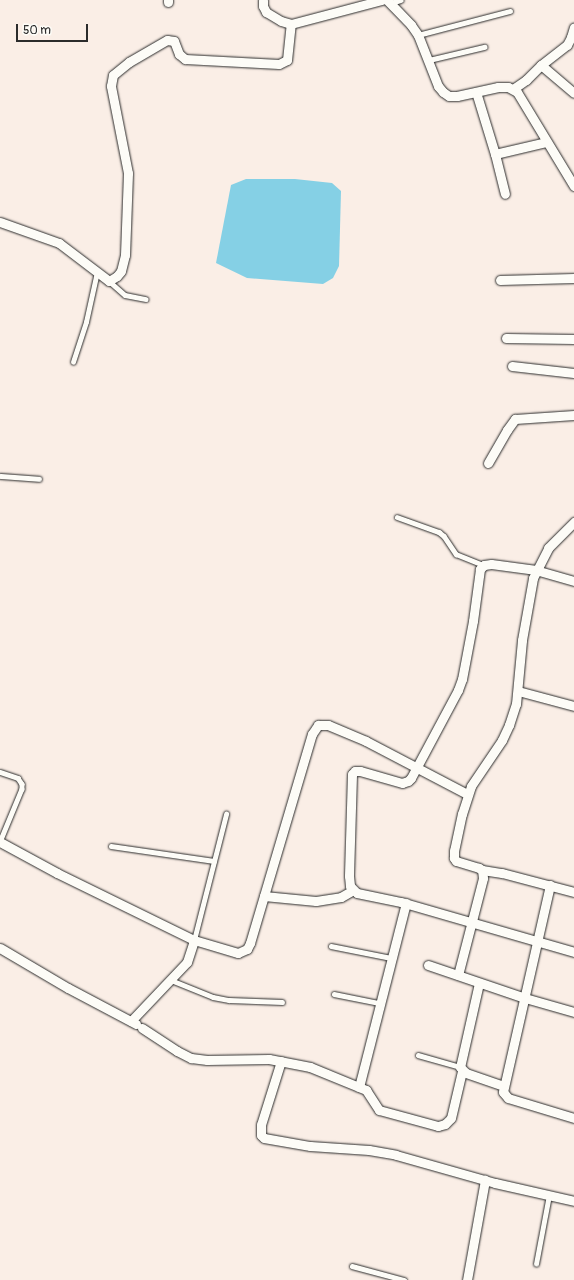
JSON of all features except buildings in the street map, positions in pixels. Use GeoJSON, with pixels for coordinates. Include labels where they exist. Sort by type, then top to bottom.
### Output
{"type":"FeatureCollection","features":[{"type":"Feature","properties":{"kind":"street"},"geometry":{"type":"LineString","coordinates":[[263,0],[263,6],[266,12],[286,23],[291,24],[386,1],[418,35],[430,60],[438,86],[443,92],[449,96],[457,96],[498,87],[513,89],[520,96],[546,142],[574,186]]}},
{"type":"Feature","properties":{"kind":"street"},"geometry":{"type":"LineString","coordinates":[[0,222],[59,244],[109,281],[117,276],[124,265],[128,192],[126,156],[111,86],[113,75],[129,62],[167,40],[174,41],[179,54],[185,59],[279,64],[287,60],[291,24]]}},
{"type":"Feature","properties":{"kind":"street"},"geometry":{"type":"LineString","coordinates":[[513,89],[526,80],[541,65],[567,45],[574,27]]}},
{"type":"Feature","properties":{"kind":"street"},"geometry":{"type":"LineString","coordinates":[[541,65],[574,93]]}},
{"type":"Feature","properties":{"kind":"street"},"geometry":{"type":"LineString","coordinates":[[476,92],[495,154],[504,194]]}},
{"type":"Feature","properties":{"kind":"street"},"geometry":{"type":"LineString","coordinates":[[495,154],[546,142]]}},
{"type":"Feature","properties":{"kind":"street"},"geometry":{"type":"LineString","coordinates":[[500,280],[574,278]]}},
{"type":"Feature","properties":{"kind":"street"},"geometry":{"type":"LineString","coordinates":[[506,338],[574,339]]}},
{"type":"Feature","properties":{"kind":"street"},"geometry":{"type":"LineString","coordinates":[[512,366],[574,373]]}},
{"type":"Feature","properties":{"kind":"street"},"geometry":{"type":"LineString","coordinates":[[488,463],[515,419],[574,415]]}},
{"type":"Feature","properties":{"kind":"street"},"geometry":{"type":"LineString","coordinates":[[574,522],[548,548],[536,570],[527,602],[518,691],[511,718],[504,735],[467,794],[453,855],[456,861],[482,870],[502,873],[574,892]]}},
{"type":"Feature","properties":{"kind":"street"},"geometry":{"type":"LineString","coordinates":[[574,581],[536,570],[491,564],[484,565],[480,569],[477,578],[473,621],[462,679],[458,690],[411,778],[405,783],[360,771],[355,771],[352,774],[349,876],[350,886],[357,893],[406,903],[538,943],[574,952]]}},
{"type":"Feature","properties":{"kind":"street"},"geometry":{"type":"LineString","coordinates":[[518,691],[574,706]]}},
{"type":"Feature","properties":{"kind":"street"},"geometry":{"type":"LineString","coordinates":[[0,842],[57,873],[194,940],[232,952],[244,952],[250,943],[312,734],[318,725],[328,725],[467,794]]}},
{"type":"Feature","properties":{"kind":"street"},"geometry":{"type":"LineString","coordinates":[[458,975],[483,878],[482,870]]}},
{"type":"Feature","properties":{"kind":"street"},"geometry":{"type":"LineString","coordinates":[[550,886],[538,943],[503,1086],[503,1092],[508,1098],[574,1118]]}},
{"type":"Feature","properties":{"kind":"street"},"geometry":{"type":"LineString","coordinates":[[264,896],[316,901],[341,897],[353,890]]}},
{"type":"Feature","properties":{"kind":"street"},"geometry":{"type":"LineString","coordinates":[[359,1086],[406,903]]}},
{"type":"Feature","properties":{"kind":"street"},"geometry":{"type":"LineString","coordinates":[[137,1024],[187,962],[194,940]]}},
{"type":"Feature","properties":{"kind":"street"},"geometry":{"type":"LineString","coordinates":[[0,948],[68,988],[137,1024],[177,1051],[191,1058],[207,1060],[270,1059],[310,1067],[359,1086],[370,1094],[379,1110],[441,1125],[449,1122],[451,1118],[479,982]]}},
{"type":"Feature","properties":{"kind":"street"},"geometry":{"type":"LineString","coordinates":[[428,965],[525,998],[574,1012]]}},
{"type":"Feature","properties":{"kind":"street"},"geometry":{"type":"LineString","coordinates":[[281,1061],[261,1125],[261,1135],[264,1138],[310,1146],[369,1150],[396,1155],[485,1180],[574,1201]]}},
{"type":"Feature","properties":{"kind":"street"},"geometry":{"type":"LineString","coordinates":[[461,1069],[503,1086]]}},
{"type":"Feature","properties":{"kind":"street"},"geometry":{"type":"LineString","coordinates":[[467,1280],[485,1180]]}},
{"type":"Feature","properties":{"kind":"lane"},"geometry":{"type":"LineString","coordinates":[[386,1],[401,0]]}},
{"type":"Feature","properties":{"kind":"lane"},"geometry":{"type":"LineString","coordinates":[[418,35],[510,11]]}},
{"type":"Feature","properties":{"kind":"lane"},"geometry":{"type":"LineString","coordinates":[[430,60],[484,47]]}},
{"type":"Feature","properties":{"kind":"lane"},"geometry":{"type":"LineString","coordinates":[[73,362],[86,322],[97,272]]}},
{"type":"Feature","properties":{"kind":"lane"},"geometry":{"type":"LineString","coordinates":[[109,281],[125,295],[146,299]]}},
{"type":"Feature","properties":{"kind":"lane"},"geometry":{"type":"LineString","coordinates":[[0,476],[39,479]]}},
{"type":"Feature","properties":{"kind":"lane"},"geometry":{"type":"LineString","coordinates":[[397,517],[439,532],[444,536],[456,554],[484,565]]}},
{"type":"Feature","properties":{"kind":"lane"},"geometry":{"type":"LineString","coordinates":[[0,772],[18,778],[22,784],[22,789],[0,842]]}},
{"type":"Feature","properties":{"kind":"lane"},"geometry":{"type":"LineString","coordinates":[[194,940],[226,814]]}},
{"type":"Feature","properties":{"kind":"lane"},"geometry":{"type":"LineString","coordinates":[[110,846],[214,861]]}},
{"type":"Feature","properties":{"kind":"lane"},"geometry":{"type":"LineString","coordinates":[[330,946],[391,958]]}},
{"type":"Feature","properties":{"kind":"lane"},"geometry":{"type":"LineString","coordinates":[[171,980],[213,997],[229,1000],[282,1002]]}},
{"type":"Feature","properties":{"kind":"lane"},"geometry":{"type":"LineString","coordinates":[[334,994],[379,1004]]}},
{"type":"Feature","properties":{"kind":"lane"},"geometry":{"type":"LineString","coordinates":[[418,1055],[461,1069]]}},
{"type":"Feature","properties":{"kind":"lane"},"geometry":{"type":"LineString","coordinates":[[536,1264],[549,1195]]}},
{"type":"Feature","properties":{"kind":"lane"},"geometry":{"type":"LineString","coordinates":[[352,1266],[404,1280]]}},
{"type":"Feature","properties":{"kind":"water"},"geometry":{"type":"Polygon","coordinates":[[[246,179],[295,179],[332,183],[341,191],[339,266],[333,278],[323,284],[247,278],[216,263],[231,185],[246,179]]]}}]}
